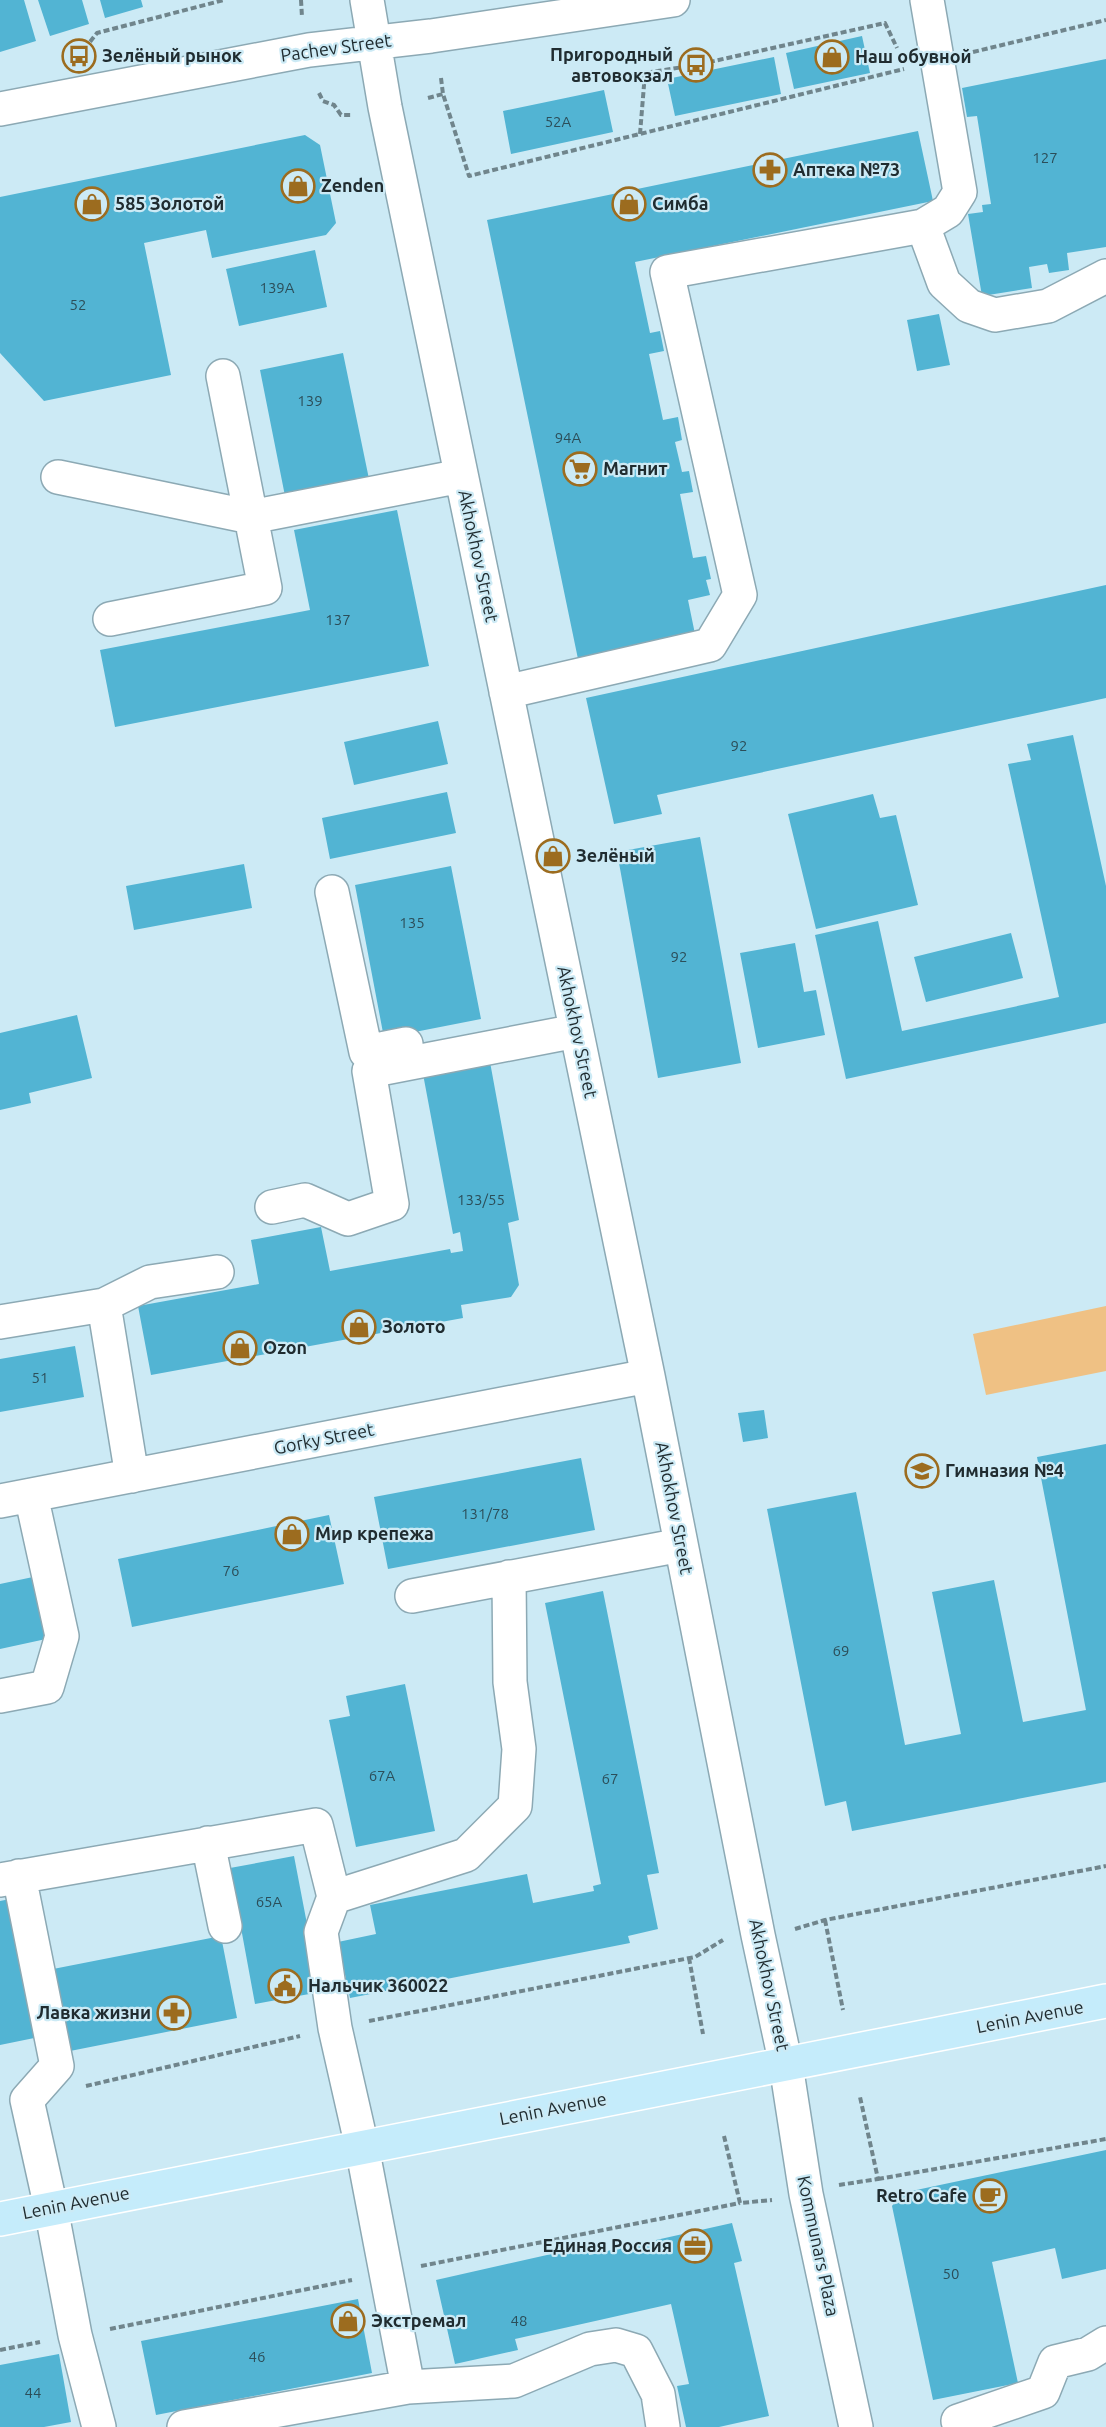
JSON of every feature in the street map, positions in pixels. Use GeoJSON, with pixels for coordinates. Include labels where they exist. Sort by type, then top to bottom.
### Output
{"type":"FeatureCollection","features":[{"type":"Feature","properties":{"kind":"main road","name":"Lenin Avenue"},"geometry":{"type":"LineString","coordinates":[[0,2218],[1106,2001]]}},
{"type":"Feature","properties":{"kind":"street","name":"Akhokhov Street"},"geometry":{"type":"LineString","coordinates":[[367,0],[385,107],[648,1376],[758,1935],[786,2065]]}},
{"type":"Feature","properties":{"kind":"street","name":"Pachev Street"},"geometry":{"type":"LineString","coordinates":[[0,110],[309,50],[374,42],[577,7],[673,0]]}},
{"type":"Feature","properties":{"kind":"street"},"geometry":{"type":"LineString","coordinates":[[506,692],[710,645],[740,595],[667,272],[923,226],[948,210],[960,192],[927,0]]}},
{"type":"Feature","properties":{"kind":"street"},"geometry":{"type":"LineString","coordinates":[[923,226],[944,283],[969,306],[994,315],[1048,306],[1106,276]]}},
{"type":"Feature","properties":{"kind":"street"},"geometry":{"type":"LineString","coordinates":[[110,619],[265,588],[223,376]]}},
{"type":"Feature","properties":{"kind":"street"},"geometry":{"type":"LineString","coordinates":[[58,477],[251,518],[461,476]]}},
{"type":"Feature","properties":{"kind":"street"},"geometry":{"type":"LineString","coordinates":[[333,892],[366,1052],[574,1021]]}},
{"type":"Feature","properties":{"kind":"street"},"geometry":{"type":"LineString","coordinates":[[272,1207],[305,1200],[348,1219],[393,1204],[369,1071],[574,1021]]}},
{"type":"Feature","properties":{"kind":"street"},"geometry":{"type":"LineString","coordinates":[[0,1322],[104,1305],[150,1282],[216,1272]]}},
{"type":"Feature","properties":{"kind":"street"},"geometry":{"type":"LineString","coordinates":[[104,1305],[132,1476]]}},
{"type":"Feature","properties":{"kind":"street","name":"Gorky Street"},"geometry":{"type":"LineString","coordinates":[[15,1498],[648,1376]]}},
{"type":"Feature","properties":{"kind":"street"},"geometry":{"type":"LineString","coordinates":[[0,1696],[47,1687],[62,1636],[15,1498]]}},
{"type":"Feature","properties":{"kind":"street"},"geometry":{"type":"LineString","coordinates":[[412,1596],[681,1545]]}},
{"type":"Feature","properties":{"kind":"street"},"geometry":{"type":"LineString","coordinates":[[334,1897],[466,1855],[515,1806],[519,1749],[510,1682],[509,1577]]}},
{"type":"Feature","properties":{"kind":"street"},"geometry":{"type":"LineString","coordinates":[[99,2427],[75,2336],[51,2208],[27,2100],[57,2066],[9,1878],[316,1825],[334,1897],[321,1932],[335,2028],[362,2147],[408,2387]]}},
{"type":"Feature","properties":{"kind":"street"},"geometry":{"type":"LineString","coordinates":[[208,1843],[225,1926]]}},
{"type":"Feature","properties":{"kind":"street","name":"Kommunars Plaza"},"geometry":{"type":"LineString","coordinates":[[786,2065],[806,2194],[856,2427]]}},
{"type":"Feature","properties":{"kind":"street"},"geometry":{"type":"LineString","coordinates":[[958,2421],[1042,2392],[1055,2362],[1088,2354],[1106,2343]]}},
{"type":"Feature","properties":{"kind":"street"},"geometry":{"type":"LineString","coordinates":[[184,2427],[408,2387],[514,2381],[590,2349],[616,2344],[636,2351],[658,2394],[663,2427]]}},
{"type":"Feature","properties":{"kind":"path"},"geometry":{"type":"LineString","coordinates":[[79,56],[97,33],[224,0]]}},
{"type":"Feature","properties":{"kind":"path"},"geometry":{"type":"LineString","coordinates":[[300,0],[303,23]]}},
{"type":"Feature","properties":{"kind":"path"},"geometry":{"type":"LineString","coordinates":[[936,61],[1106,20]]}},
{"type":"Feature","properties":{"kind":"path"},"geometry":{"type":"LineString","coordinates":[[640,134],[645,73],[696,65],[885,23],[898,50]]}},
{"type":"Feature","properties":{"kind":"path"},"geometry":{"type":"LineString","coordinates":[[441,78],[443,94],[469,176],[908,69],[903,59]]}},
{"type":"Feature","properties":{"kind":"path"},"geometry":{"type":"LineString","coordinates":[[319,93],[323,101],[334,105],[341,115],[351,115]]}},
{"type":"Feature","properties":{"kind":"path"},"geometry":{"type":"LineString","coordinates":[[428,98],[443,94]]}},
{"type":"Feature","properties":{"kind":"path"},"geometry":{"type":"LineString","coordinates":[[795,1929],[825,1920],[1106,1866]]}},
{"type":"Feature","properties":{"kind":"path"},"geometry":{"type":"LineString","coordinates":[[825,1920],[843,2010]]}},
{"type":"Feature","properties":{"kind":"path"},"geometry":{"type":"LineString","coordinates":[[689,1958],[703,2034]]}},
{"type":"Feature","properties":{"kind":"path"},"geometry":{"type":"LineString","coordinates":[[860,2097],[878,2179]]}},
{"type":"Feature","properties":{"kind":"path"},"geometry":{"type":"LineString","coordinates":[[724,2136],[740,2203],[775,2200]]}},
{"type":"Feature","properties":{"kind":"path"},"geometry":{"type":"LineString","coordinates":[[838,2186],[1106,2139]]}},
{"type":"Feature","properties":{"kind":"shaded area"},"geometry":{"type":"Polygon","coordinates":[[[1106,1306],[1106,1371],[986,1395],[973,1334],[1106,1306]]]}},
{"type":"Feature","properties":{"kind":"building"},"geometry":{"type":"Polygon","coordinates":[[[0,0],[24,0],[36,41],[0,52],[0,0]]]}},
{"type":"Feature","properties":{"kind":"building"},"geometry":{"type":"Polygon","coordinates":[[[38,0],[82,0],[89,24],[50,36],[38,0]]]}},
{"type":"Feature","properties":{"kind":"building"},"geometry":{"type":"Polygon","coordinates":[[[100,0],[141,0],[143,7],[105,18],[100,0]]]}},
{"type":"Feature","properties":{"kind":"building"},"geometry":{"type":"Polygon","coordinates":[[[862,36],[870,73],[794,89],[786,53],[862,36]]]}},
{"type":"Feature","properties":{"kind":"building"},"geometry":{"type":"Polygon","coordinates":[[[774,57],[781,94],[675,116],[667,79],[774,57]]]}},
{"type":"Feature","properties":{"kind":"building"},"geometry":{"type":"Polygon","coordinates":[[[1106,59],[1106,247],[1067,253],[1069,270],[1049,273],[1047,264],[1029,267],[1032,288],[982,296],[968,214],[983,212],[982,205],[991,204],[977,116],[967,117],[962,88],[1106,59]]]}},
{"type":"Feature","properties":{"kind":"building"},"geometry":{"type":"Polygon","coordinates":[[[604,90],[613,132],[511,154],[503,111],[604,90]]]}},
{"type":"Feature","properties":{"kind":"building"},"geometry":{"type":"Polygon","coordinates":[[[918,131],[933,201],[635,262],[650,333],[660,331],[664,351],[649,354],[663,420],[678,417],[682,440],[675,442],[682,472],[689,471],[693,492],[680,494],[693,558],[706,556],[711,579],[706,580],[710,595],[688,600],[695,634],[578,659],[487,220],[918,131]]]}},
{"type":"Feature","properties":{"kind":"building"},"geometry":{"type":"Polygon","coordinates":[[[305,135],[320,145],[336,223],[326,235],[212,258],[206,230],[144,243],[171,375],[44,401],[0,353],[0,197],[305,135]]]}},
{"type":"Feature","properties":{"kind":"building"},"geometry":{"type":"Polygon","coordinates":[[[315,250],[327,307],[239,326],[226,269],[315,250]]]}},
{"type":"Feature","properties":{"kind":"building"},"geometry":{"type":"Polygon","coordinates":[[[939,314],[950,365],[917,371],[907,320],[939,314]]]}},
{"type":"Feature","properties":{"kind":"building"},"geometry":{"type":"Polygon","coordinates":[[[343,353],[369,479],[285,496],[260,370],[343,353]]]}},
{"type":"Feature","properties":{"kind":"building"},"geometry":{"type":"Polygon","coordinates":[[[397,510],[429,666],[115,727],[100,650],[310,610],[294,530],[397,510]]]}},
{"type":"Feature","properties":{"kind":"building"},"geometry":{"type":"Polygon","coordinates":[[[1106,585],[1106,698],[657,795],[662,814],[614,824],[586,698],[1106,585]]]}},
{"type":"Feature","properties":{"kind":"building"},"geometry":{"type":"Polygon","coordinates":[[[438,721],[448,764],[354,785],[344,742],[438,721]]]}},
{"type":"Feature","properties":{"kind":"building"},"geometry":{"type":"Polygon","coordinates":[[[1073,735],[1106,886],[1106,1023],[846,1079],[815,935],[878,921],[902,1031],[1059,997],[1008,764],[1031,760],[1027,744],[1073,735]]]}},
{"type":"Feature","properties":{"kind":"building"},"geometry":{"type":"Polygon","coordinates":[[[447,792],[456,833],[330,859],[322,818],[447,792]]]}},
{"type":"Feature","properties":{"kind":"building"},"geometry":{"type":"Polygon","coordinates":[[[873,794],[880,818],[896,815],[918,905],[816,929],[788,814],[873,794]]]}},
{"type":"Feature","properties":{"kind":"building"},"geometry":{"type":"Polygon","coordinates":[[[700,837],[741,1063],[658,1078],[617,852],[700,837]]]}},
{"type":"Feature","properties":{"kind":"building"},"geometry":{"type":"Polygon","coordinates":[[[244,864],[252,908],[134,930],[126,886],[244,864]]]}},
{"type":"Feature","properties":{"kind":"building"},"geometry":{"type":"Polygon","coordinates":[[[451,866],[481,1019],[384,1038],[355,885],[451,866]]]}},
{"type":"Feature","properties":{"kind":"building"},"geometry":{"type":"Polygon","coordinates":[[[1011,933],[1023,978],[926,1002],[914,957],[1011,933]]]}},
{"type":"Feature","properties":{"kind":"building"},"geometry":{"type":"Polygon","coordinates":[[[795,943],[804,992],[816,990],[825,1035],[758,1048],[740,953],[795,943]]]}},
{"type":"Feature","properties":{"kind":"building"},"geometry":{"type":"Polygon","coordinates":[[[77,1015],[92,1078],[29,1093],[31,1103],[0,1110],[0,1033],[77,1015]]]}},
{"type":"Feature","properties":{"kind":"building"},"geometry":{"type":"Polygon","coordinates":[[[490,1062],[519,1220],[508,1223],[519,1285],[511,1297],[461,1305],[463,1318],[151,1375],[138,1306],[259,1284],[251,1240],[321,1227],[330,1271],[450,1249],[451,1253],[463,1251],[460,1232],[453,1234],[423,1074],[490,1062]]]}},
{"type":"Feature","properties":{"kind":"building"},"geometry":{"type":"Polygon","coordinates":[[[75,1346],[84,1397],[0,1412],[0,1359],[75,1346]]]}},
{"type":"Feature","properties":{"kind":"building"},"geometry":{"type":"Polygon","coordinates":[[[764,1410],[768,1438],[743,1442],[738,1413],[764,1410]]]}},
{"type":"Feature","properties":{"kind":"building"},"geometry":{"type":"Polygon","coordinates":[[[1106,1444],[1106,1782],[852,1831],[846,1801],[825,1806],[767,1509],[856,1492],[905,1745],[961,1734],[932,1592],[994,1580],[1023,1722],[1086,1710],[1037,1457],[1106,1444]]]}},
{"type":"Feature","properties":{"kind":"building"},"geometry":{"type":"Polygon","coordinates":[[[581,1458],[595,1530],[388,1569],[374,1497],[581,1458]]]}},
{"type":"Feature","properties":{"kind":"building"},"geometry":{"type":"Polygon","coordinates":[[[329,1515],[344,1584],[132,1627],[118,1559],[329,1515]]]}},
{"type":"Feature","properties":{"kind":"building"},"geometry":{"type":"Polygon","coordinates":[[[33,1577],[46,1639],[0,1649],[0,1584],[33,1577]]]}},
{"type":"Feature","properties":{"kind":"building"},"geometry":{"type":"Polygon","coordinates":[[[603,1591],[659,1873],[647,1875],[658,1929],[628,1936],[630,1943],[350,1998],[338,1942],[376,1934],[370,1905],[527,1874],[533,1903],[594,1891],[593,1886],[601,1884],[545,1603],[603,1591]]]}},
{"type":"Feature","properties":{"kind":"building"},"geometry":{"type":"Polygon","coordinates":[[[405,1684],[435,1831],[356,1847],[329,1720],[350,1716],[346,1696],[405,1684]]]}},
{"type":"Feature","properties":{"kind":"building"},"geometry":{"type":"Polygon","coordinates":[[[294,1856],[320,1992],[255,2004],[230,1868],[294,1856]]]}},
{"type":"Feature","properties":{"kind":"building"},"geometry":{"type":"Polygon","coordinates":[[[15,1898],[44,2036],[0,2045],[0,1901],[15,1898]]]}},
{"type":"Feature","properties":{"kind":"building"},"geometry":{"type":"Polygon","coordinates":[[[221,1936],[237,2018],[65,2052],[48,1970],[221,1936]]]}},
{"type":"Feature","properties":{"kind":"building"},"geometry":{"type":"Polygon","coordinates":[[[1106,2150],[1106,2269],[1062,2279],[1055,2248],[992,2262],[1018,2383],[933,2400],[892,2206],[902,2193],[1106,2150]]]}},
{"type":"Feature","properties":{"kind":"building"},"geometry":{"type":"Polygon","coordinates":[[[732,2223],[742,2261],[734,2263],[769,2416],[719,2427],[686,2427],[677,2386],[689,2384],[671,2304],[515,2339],[518,2350],[455,2364],[436,2280],[587,2246],[589,2255],[732,2223]]]}},
{"type":"Feature","properties":{"kind":"building"},"geometry":{"type":"Polygon","coordinates":[[[358,2299],[372,2373],[156,2415],[141,2341],[358,2299]]]}},
{"type":"Feature","properties":{"kind":"building"},"geometry":{"type":"Polygon","coordinates":[[[59,2354],[71,2422],[44,2427],[0,2427],[0,2365],[59,2354]]]}},
{"type":"Feature","properties":{"kind":"place","name":"Зелёный рынок"},"geometry":{"type":"Point","coordinates":[79,56]}},
{"type":"Feature","properties":{"kind":"place","name":"Наш обувной"},"geometry":{"type":"Point","coordinates":[832,57]}},
{"type":"Feature","properties":{"kind":"place","name":"Пригородный автовокзал"},"geometry":{"type":"Point","coordinates":[696,65]}},
{"type":"Feature","properties":{"kind":"place","name":"Аптека №73"},"geometry":{"type":"Point","coordinates":[770,170]}},
{"type":"Feature","properties":{"kind":"place","name":"Zenden"},"geometry":{"type":"Point","coordinates":[298,186]}},
{"type":"Feature","properties":{"kind":"place","name":"585 Золотой"},"geometry":{"type":"Point","coordinates":[92,204]}},
{"type":"Feature","properties":{"kind":"place","name":"Симба"},"geometry":{"type":"Point","coordinates":[629,204]}},
{"type":"Feature","properties":{"kind":"place","name":"Магнит"},"geometry":{"type":"Point","coordinates":[580,469]}},
{"type":"Feature","properties":{"kind":"place","name":"Зелёный"},"geometry":{"type":"Point","coordinates":[553,856]}},
{"type":"Feature","properties":{"kind":"place","name":"Золото"},"geometry":{"type":"Point","coordinates":[359,1327]}},
{"type":"Feature","properties":{"kind":"place","name":"Ozon"},"geometry":{"type":"Point","coordinates":[240,1348]}},
{"type":"Feature","properties":{"kind":"place","name":"Гимназия №4"},"geometry":{"type":"Point","coordinates":[922,1471]}},
{"type":"Feature","properties":{"kind":"place","name":"Мир крепежа"},"geometry":{"type":"Point","coordinates":[292,1534]}},
{"type":"Feature","properties":{"kind":"place","name":"Нальчик 360022"},"geometry":{"type":"Point","coordinates":[285,1986]}},
{"type":"Feature","properties":{"kind":"place","name":"Лавка жизни"},"geometry":{"type":"Point","coordinates":[174,2013]}},
{"type":"Feature","properties":{"kind":"place","name":"Retro Cafe"},"geometry":{"type":"Point","coordinates":[990,2196]}},
{"type":"Feature","properties":{"kind":"place","name":"Единая Россия"},"geometry":{"type":"Point","coordinates":[695,2246]}},
{"type":"Feature","properties":{"kind":"place","name":"Экстремал"},"geometry":{"type":"Point","coordinates":[348,2321]}}]}
